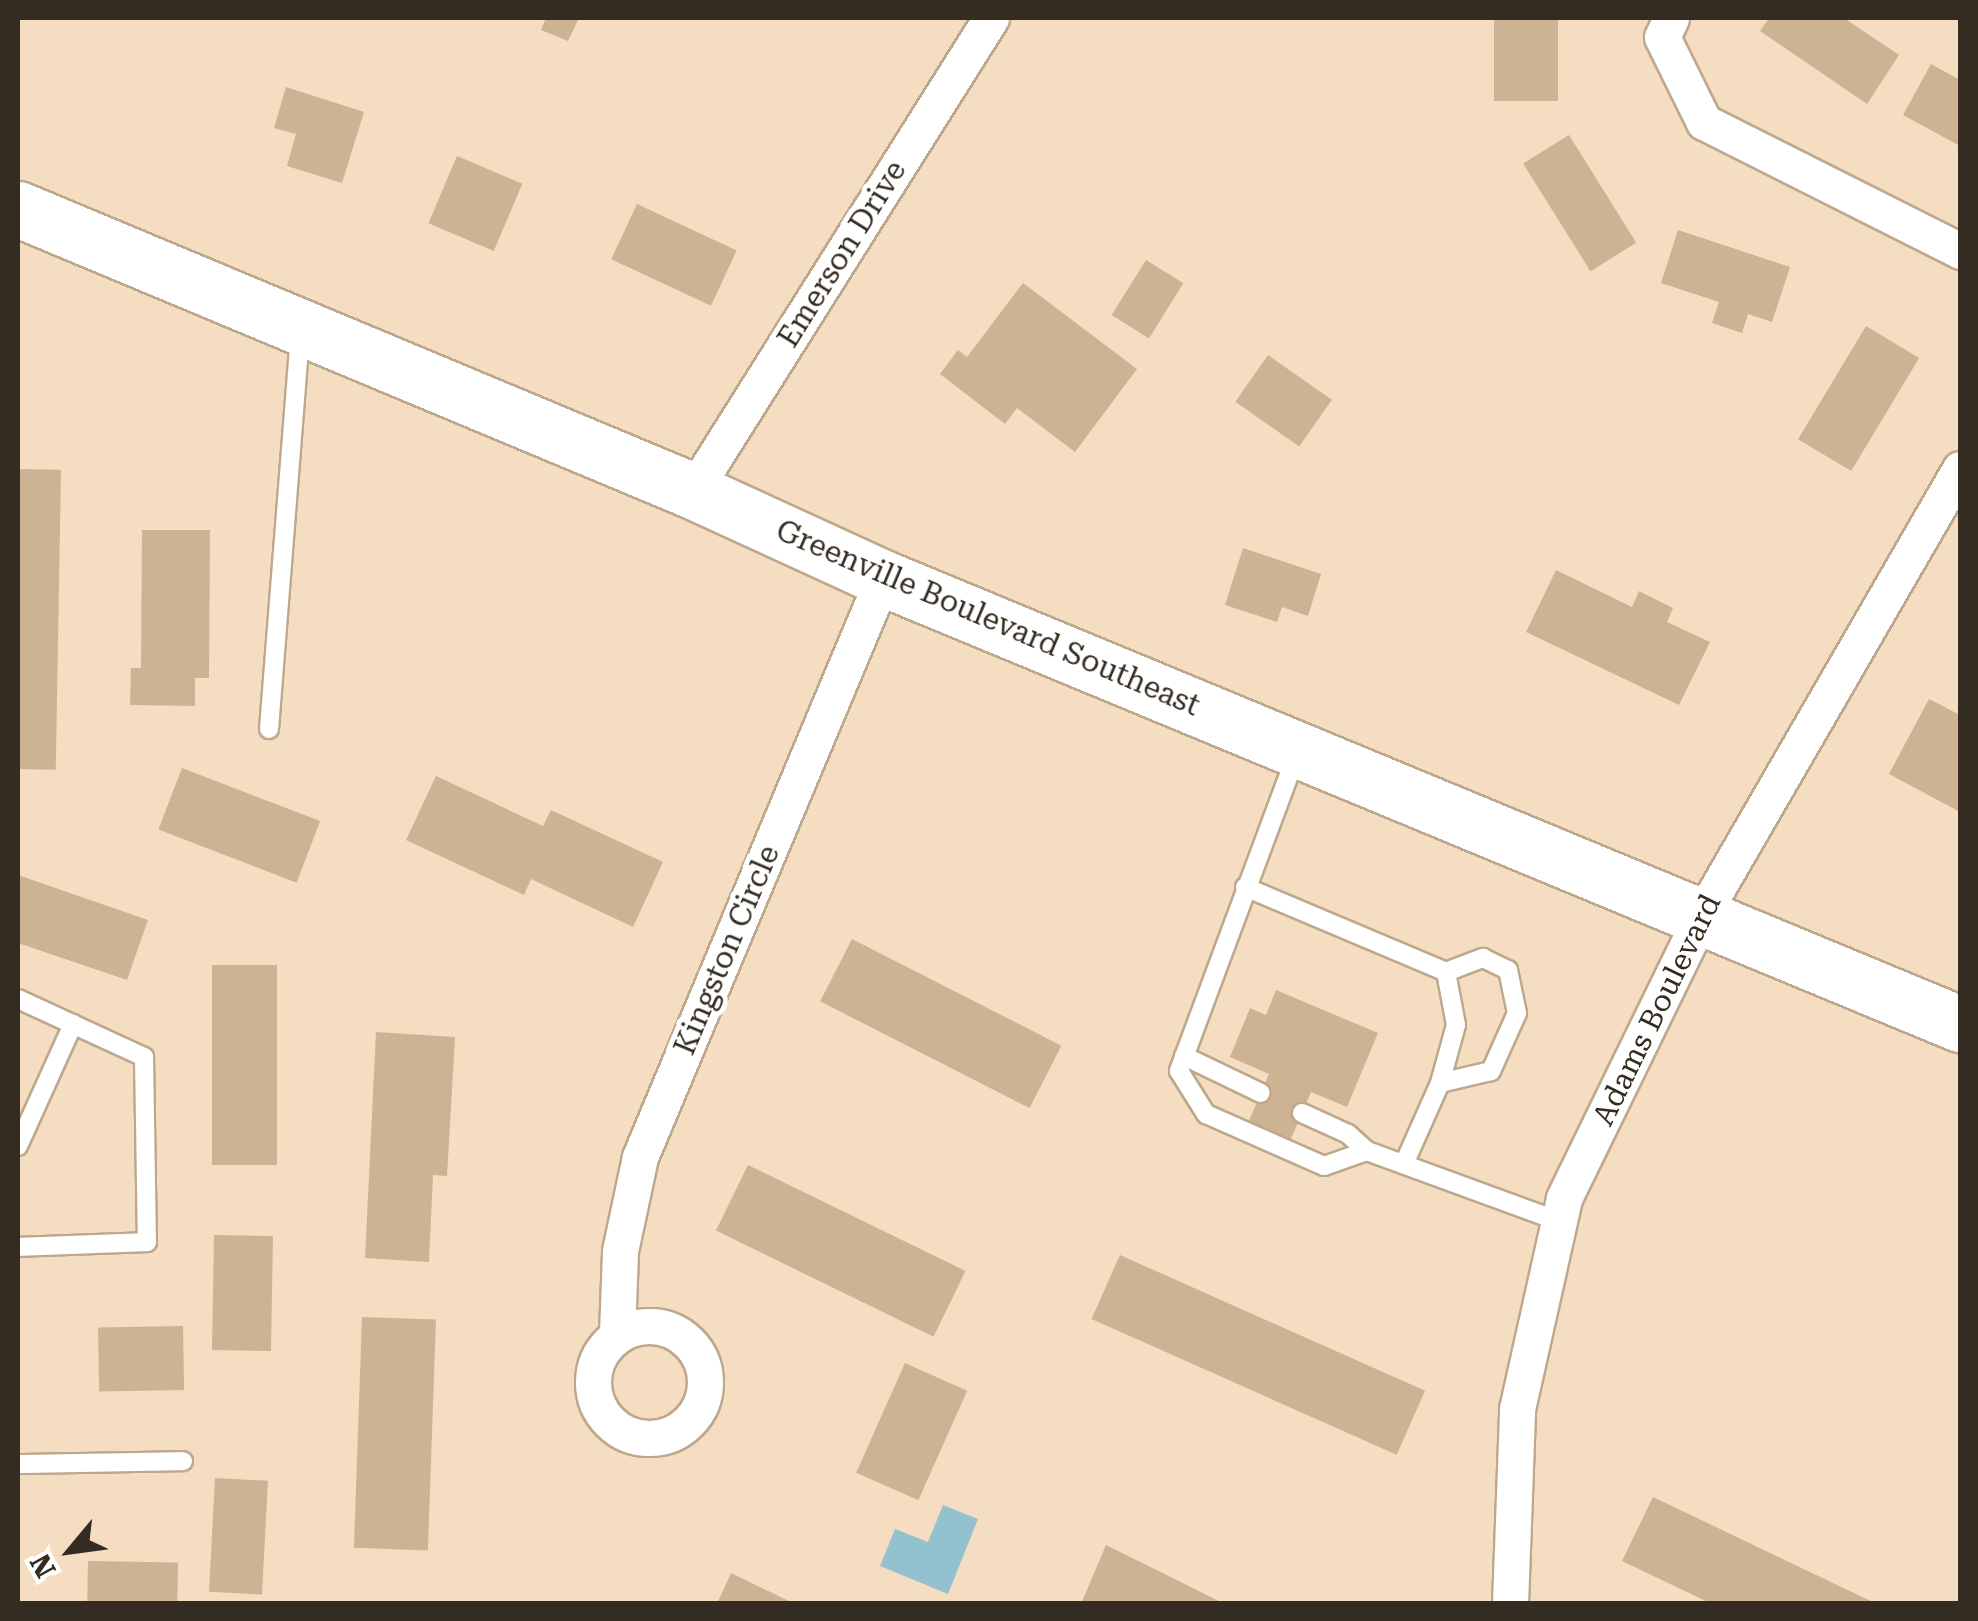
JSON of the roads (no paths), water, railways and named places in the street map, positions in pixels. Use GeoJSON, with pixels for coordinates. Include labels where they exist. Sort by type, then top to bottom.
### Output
{"type":"FeatureCollection","features":[{"type":"Feature","properties":{"kind":"highway","name":"Greenville Boulevard Southeast"},"geometry":{"type":"LineString","coordinates":[[18,209],[693,491],[883,578],[1703,912],[1960,1024]]}},
{"type":"Feature","properties":{"kind":"street","name":"Emerson Drive"},"geometry":{"type":"LineString","coordinates":[[693,491],[990,18]]}},
{"type":"Feature","properties":{"kind":"street"},"geometry":{"type":"LineString","coordinates":[[1671,18],[1662,37],[1704,122],[1960,251]]}},
{"type":"Feature","properties":{"kind":"street","name":"Adams Boulevard"},"geometry":{"type":"LineString","coordinates":[[1510,1604],[1517,1409],[1558,1221],[1703,912],[1960,470]]}},
{"type":"Feature","properties":{"kind":"street","name":"Kingston Circle"},"geometry":{"type":"LineString","coordinates":[[617,1334],[620,1252],[640,1158],[883,578]]}},
{"type":"Feature","properties":{"kind":"lane"},"geometry":{"type":"LineString","coordinates":[[269,729],[300,330]]}},
{"type":"Feature","properties":{"kind":"lane"},"geometry":{"type":"LineString","coordinates":[[1299,748],[1178,1071],[1206,1114],[1324,1166],[1367,1152]]}},
{"type":"Feature","properties":{"kind":"lane"},"geometry":{"type":"LineString","coordinates":[[1245,887],[1446,972],[1483,958],[1508,970],[1518,1013],[1491,1071],[1440,1083]]}},
{"type":"Feature","properties":{"kind":"lane"},"geometry":{"type":"LineString","coordinates":[[1404,1164],[1440,1083],[1456,1024],[1446,972]]}},
{"type":"Feature","properties":{"kind":"lane"},"geometry":{"type":"LineString","coordinates":[[18,998],[144,1057],[147,1242],[18,1247]]}},
{"type":"Feature","properties":{"kind":"lane"},"geometry":{"type":"LineString","coordinates":[[18,1146],[73,1024]]}},
{"type":"Feature","properties":{"kind":"lane"},"geometry":{"type":"LineString","coordinates":[[1184,1056],[1261,1093]]}},
{"type":"Feature","properties":{"kind":"lane"},"geometry":{"type":"LineString","coordinates":[[1302,1113],[1348,1134],[1367,1152],[1558,1221]]}},
{"type":"Feature","properties":{"kind":"lane"},"geometry":{"type":"LineString","coordinates":[[18,1464],[182,1461]]}},
{"type":"Feature","properties":{"kind":"water"},"geometry":{"type":"Polygon","coordinates":[[[943,1505],[978,1519],[948,1594],[880,1566],[895,1529],[928,1542],[943,1505]]]}}]}
